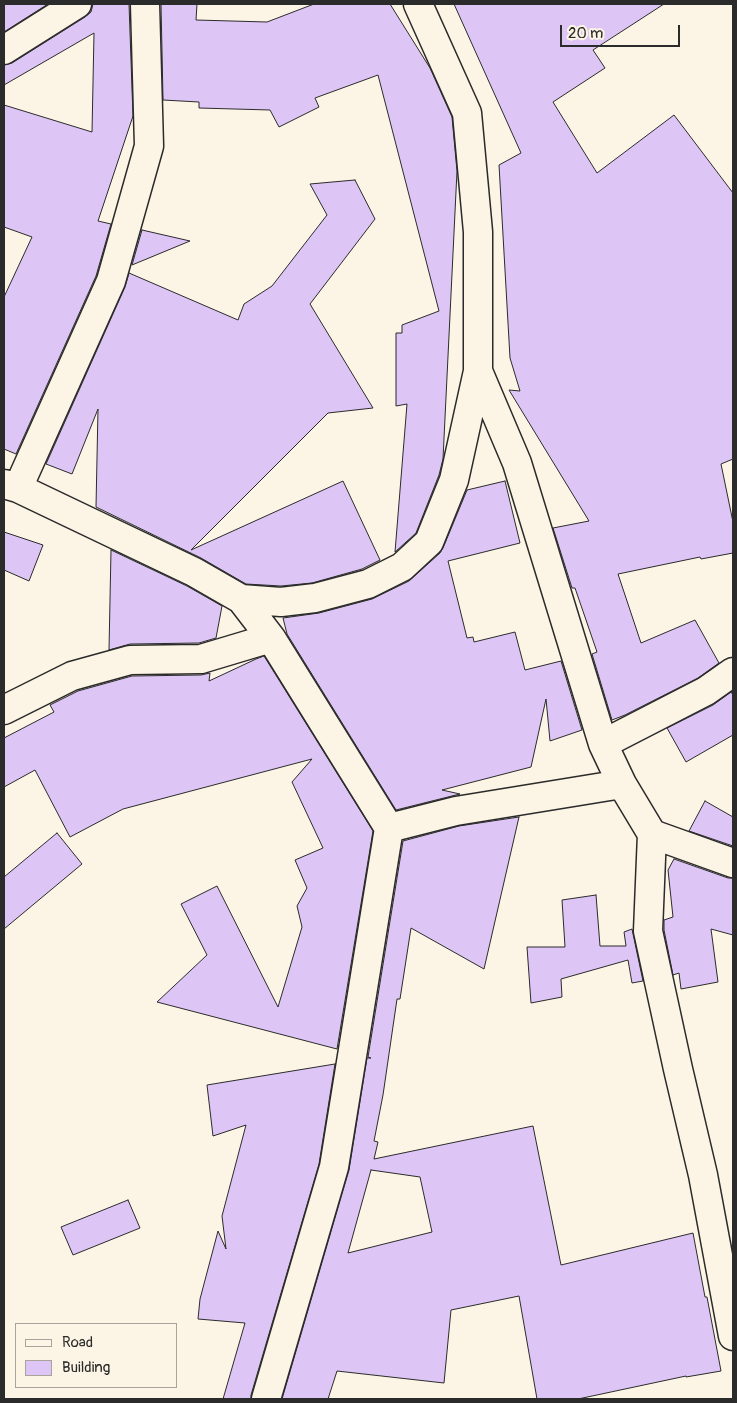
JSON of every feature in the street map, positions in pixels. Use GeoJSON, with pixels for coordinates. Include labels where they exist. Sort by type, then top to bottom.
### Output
{"type":"FeatureCollection","features":[{"type":"Feature","properties":{"kind":"street"},"geometry":{"type":"LineString","coordinates":[[4,50],[77,4]]}},
{"type":"Feature","properties":{"kind":"street"},"geometry":{"type":"LineString","coordinates":[[146,4],[149,146],[111,281],[11,486],[194,572],[241,599],[271,638],[389,828],[334,1167],[266,1399]]}},
{"type":"Feature","properties":{"kind":"street"},"geometry":{"type":"LineString","coordinates":[[241,599],[281,602],[315,598],[368,584],[402,567],[429,542],[454,480],[478,371],[478,232],[467,113],[418,4]]}},
{"type":"Feature","properties":{"kind":"street"},"geometry":{"type":"LineString","coordinates":[[478,371],[517,463],[603,744],[622,784],[652,834],[648,931],[703,1175],[733,1336]]}},
{"type":"Feature","properties":{"kind":"street"},"geometry":{"type":"LineString","coordinates":[[4,710],[72,676],[130,660],[201,659],[271,638]]}},
{"type":"Feature","properties":{"kind":"street"},"geometry":{"type":"LineString","coordinates":[[603,744],[706,691],[733,672]]}},
{"type":"Feature","properties":{"kind":"street"},"geometry":{"type":"LineString","coordinates":[[389,828],[456,811],[622,784]]}},
{"type":"Feature","properties":{"kind":"street"},"geometry":{"type":"LineString","coordinates":[[652,834],[733,863]]}},
{"type":"Feature","properties":{"kind":"building"},"geometry":{"type":"Polygon","coordinates":[[[4,4],[48,4],[4,32],[4,4]]]}},
{"type":"Feature","properties":{"kind":"building"},"geometry":{"type":"Polygon","coordinates":[[[93,4],[129,4],[133,116],[98,221],[111,224],[96,276],[16,454],[4,449],[4,297],[32,237],[4,227],[4,105],[92,132],[94,33],[4,85],[4,65],[12,63],[85,17],[91,12],[93,4]]]}},
{"type":"Feature","properties":{"kind":"building"},"geometry":{"type":"Polygon","coordinates":[[[161,4],[197,4],[196,20],[267,22],[314,4],[390,4],[430,68],[452,117],[457,171],[443,459],[439,475],[416,533],[395,552],[407,404],[396,406],[396,333],[402,333],[402,325],[439,311],[378,75],[315,98],[319,107],[279,127],[270,110],[199,108],[199,102],[163,100],[161,4]]]}},
{"type":"Feature","properties":{"kind":"building"},"geometry":{"type":"Polygon","coordinates":[[[454,4],[664,4],[593,50],[605,68],[553,102],[597,173],[674,115],[733,193],[733,459],[721,464],[733,522],[733,553],[701,559],[700,557],[618,574],[641,643],[695,620],[719,663],[698,678],[612,720],[592,654],[597,652],[575,588],[572,588],[553,528],[589,521],[509,390],[520,391],[510,358],[499,165],[521,153],[454,4]]]}},
{"type":"Feature","properties":{"kind":"building"},"geometry":{"type":"Polygon","coordinates":[[[355,180],[375,219],[310,304],[373,408],[328,413],[191,550],[343,481],[380,560],[362,569],[312,583],[281,586],[246,584],[201,558],[96,507],[98,409],[72,474],[46,464],[125,287],[129,273],[238,320],[244,304],[272,286],[327,215],[310,184],[355,180]]]}},
{"type":"Feature","properties":{"kind":"building"},"geometry":{"type":"Polygon","coordinates":[[[142,230],[190,241],[132,265],[142,230]]]}},
{"type":"Feature","properties":{"kind":"building"},"geometry":{"type":"Polygon","coordinates":[[[505,481],[520,543],[448,561],[467,638],[473,637],[474,642],[515,632],[525,670],[561,661],[582,730],[550,741],[546,699],[531,767],[442,790],[460,794],[396,810],[287,634],[283,618],[319,613],[372,599],[409,581],[440,553],[467,490],[505,481]]]}},
{"type":"Feature","properties":{"kind":"building"},"geometry":{"type":"Polygon","coordinates":[[[4,532],[43,545],[29,581],[4,570],[4,532]]]}},
{"type":"Feature","properties":{"kind":"building"},"geometry":{"type":"Polygon","coordinates":[[[111,550],[187,586],[222,606],[216,638],[199,643],[130,644],[109,650],[111,550]]]}},
{"type":"Feature","properties":{"kind":"building"},"geometry":{"type":"Polygon","coordinates":[[[264,656],[373,831],[337,1049],[157,1002],[207,955],[181,904],[217,886],[278,1007],[302,927],[297,906],[307,888],[295,860],[323,848],[292,782],[312,759],[123,809],[70,837],[35,770],[4,787],[4,738],[54,712],[50,705],[78,691],[132,676],[201,675],[210,673],[209,681],[264,656]]]}},
{"type":"Feature","properties":{"kind":"building"},"geometry":{"type":"Polygon","coordinates":[[[731,692],[733,695],[733,735],[686,762],[667,728],[713,705],[731,692]]]}},
{"type":"Feature","properties":{"kind":"building"},"geometry":{"type":"Polygon","coordinates":[[[705,801],[733,817],[733,846],[689,831],[705,801]]]}},
{"type":"Feature","properties":{"kind":"building"},"geometry":{"type":"Polygon","coordinates":[[[519,817],[484,969],[411,928],[400,999],[397,999],[383,1095],[374,1141],[378,1142],[374,1159],[533,1126],[561,1265],[693,1233],[721,1371],[686,1376],[578,1399],[537,1399],[519,1296],[451,1310],[444,1383],[337,1371],[328,1399],[282,1399],[349,1170],[367,1058],[371,1058],[368,1057],[403,841],[459,826],[519,817]],[[371,1170],[348,1253],[432,1232],[420,1177],[371,1170]]]}},
{"type":"Feature","properties":{"kind":"building"},"geometry":{"type":"Polygon","coordinates":[[[57,833],[82,864],[4,929],[4,877],[57,833]]]}},
{"type":"Feature","properties":{"kind":"building"},"geometry":{"type":"Polygon","coordinates":[[[674,859],[728,878],[733,878],[733,935],[711,929],[718,982],[681,989],[679,973],[673,975],[664,930],[664,920],[673,917],[668,870],[674,859]]]}},
{"type":"Feature","properties":{"kind":"building"},"geometry":{"type":"Polygon","coordinates":[[[596,895],[600,946],[626,946],[624,932],[632,929],[643,981],[632,983],[628,960],[561,979],[562,997],[531,1003],[527,947],[565,947],[562,900],[596,895]]]}},
{"type":"Feature","properties":{"kind":"building"},"geometry":{"type":"Polygon","coordinates":[[[335,1064],[319,1164],[251,1399],[223,1399],[245,1323],[198,1319],[200,1299],[218,1231],[226,1249],[222,1216],[246,1125],[213,1136],[207,1085],[335,1064]]]}},
{"type":"Feature","properties":{"kind":"building"},"geometry":{"type":"Polygon","coordinates":[[[128,1200],[140,1228],[73,1255],[61,1227],[128,1200]]]}}]}
